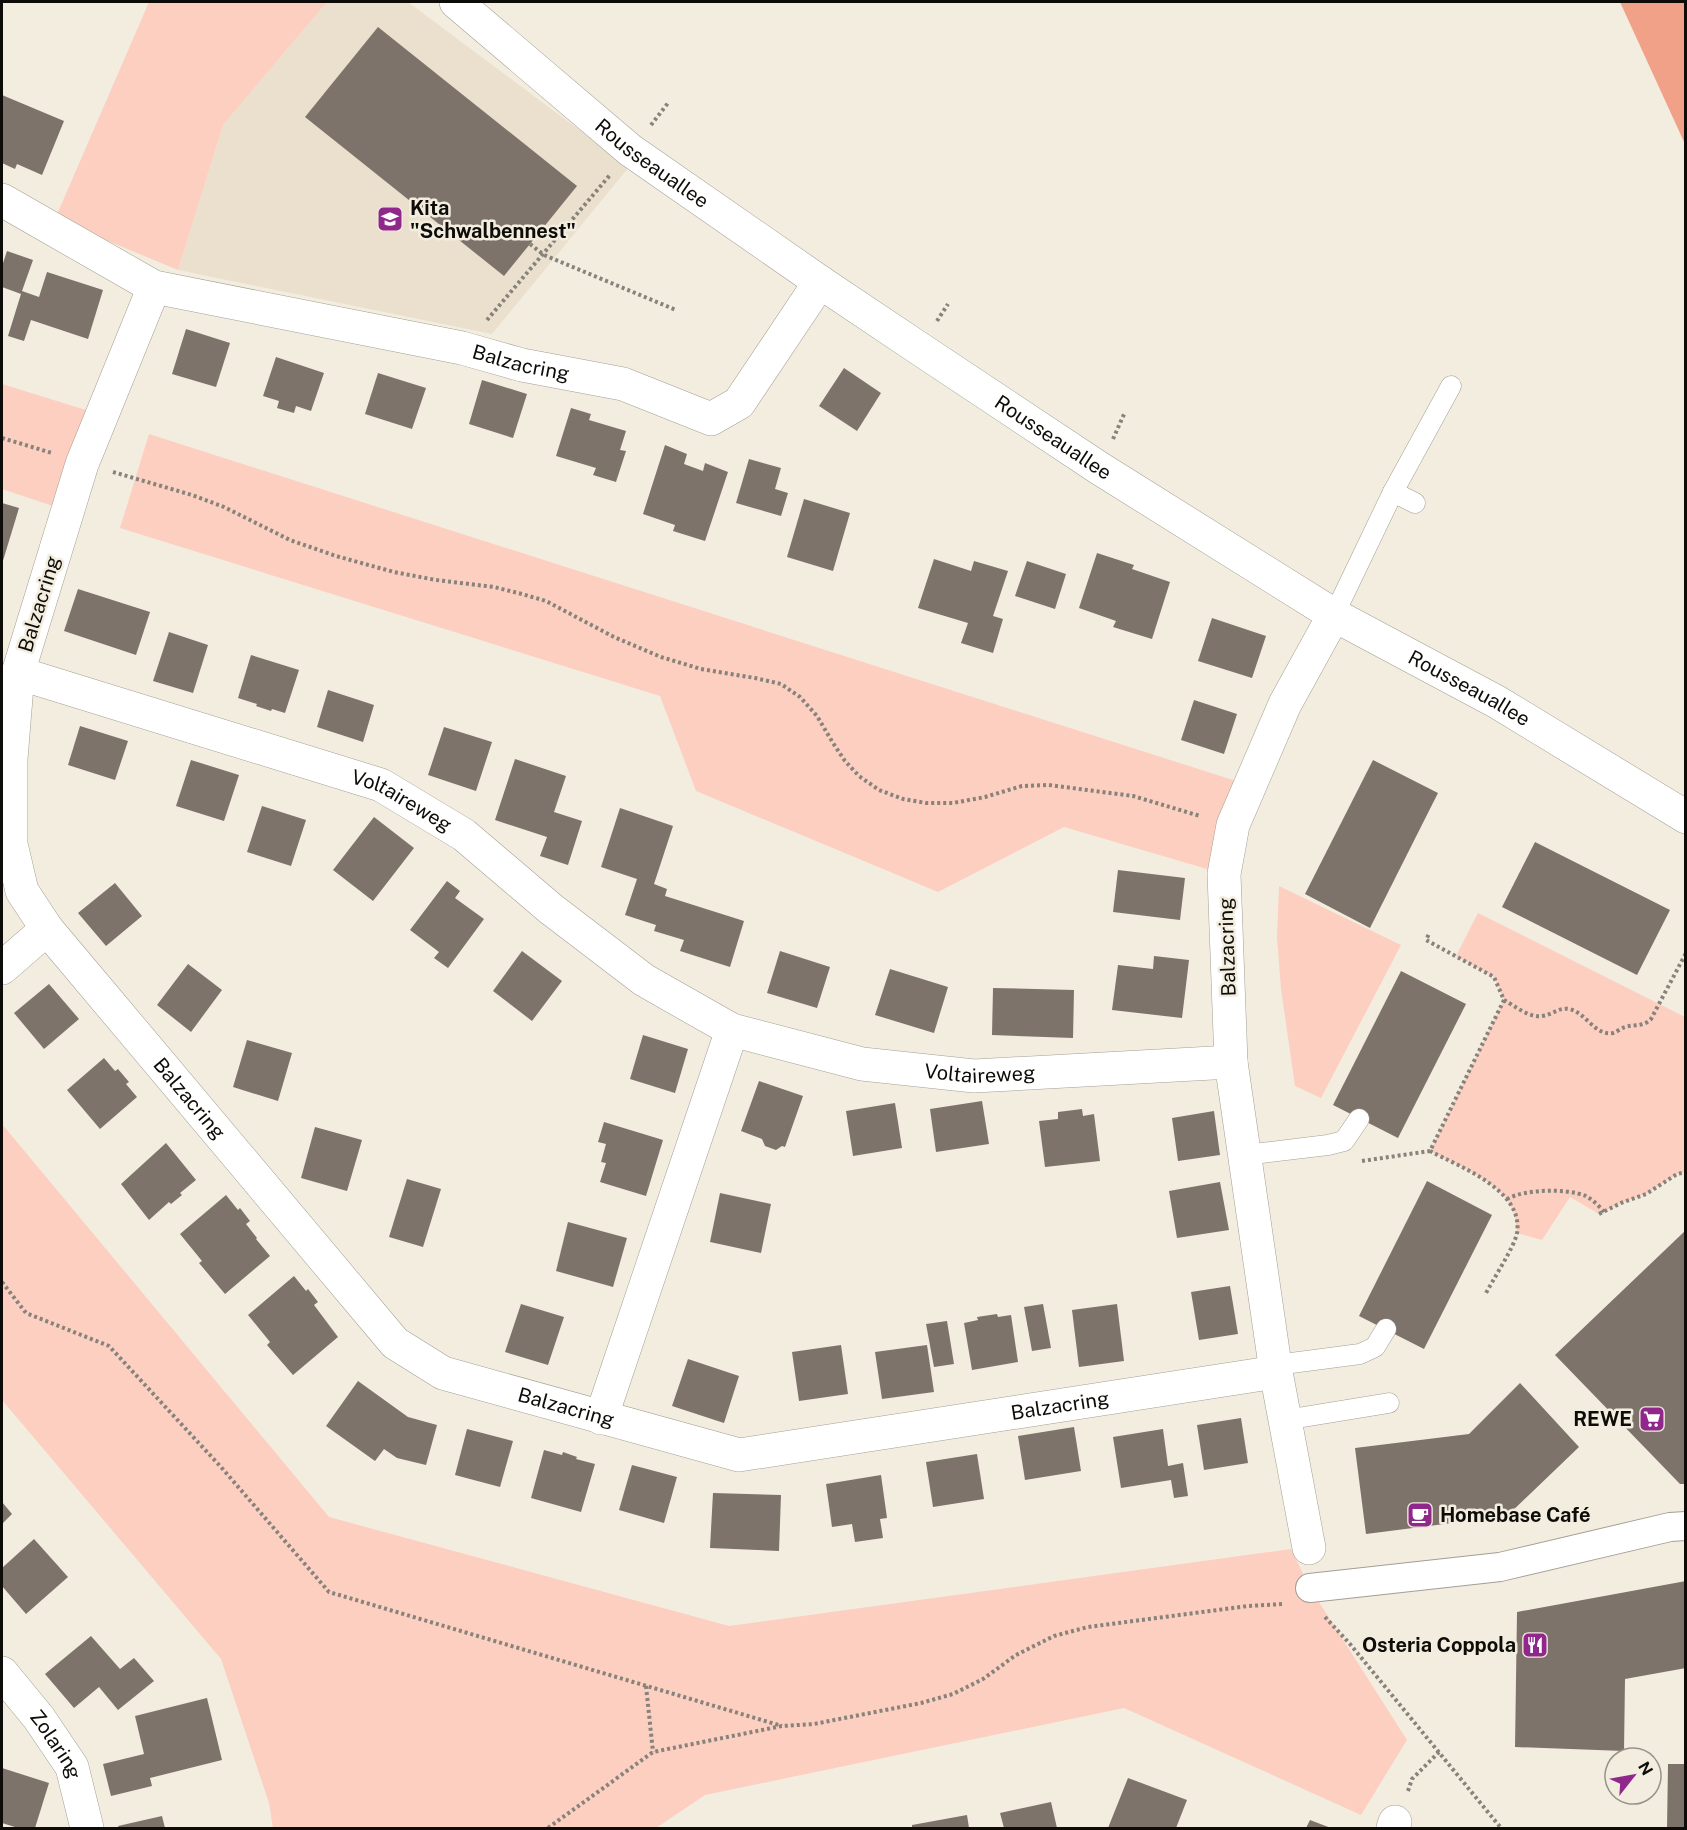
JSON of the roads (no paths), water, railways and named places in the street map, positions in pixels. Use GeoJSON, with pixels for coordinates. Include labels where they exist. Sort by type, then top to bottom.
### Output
{"type":"FeatureCollection","features":[{"type":"Feature","properties":{"kind":"street","name":"Rousseauallee"},"geometry":{"type":"LineString","coordinates":[[456,2],[630,150],[820,282],[1099,468],[1334,615],[1497,702],[1686,817]]}},
{"type":"Feature","properties":{"kind":"street","name":"Balzacring"},"geometry":{"type":"LineString","coordinates":[[2,200],[154,287],[462,348],[522,365],[623,384],[711,419],[739,403],[820,282]]}},
{"type":"Feature","properties":{"kind":"street","name":"Balzacring"},"geometry":{"type":"LineString","coordinates":[[154,287],[82,464],[18,673],[12,759],[11,844],[22,891],[47,929],[395,1344],[443,1373],[739,1455],[1276,1369]]}},
{"type":"Feature","properties":{"kind":"street","name":"Balzacring"},"geometry":{"type":"LineString","coordinates":[[1309,1548],[1276,1369],[1231,1062],[1224,874],[1233,825],[1285,704],[1334,615]]}},
{"type":"Feature","properties":{"kind":"street","name":"Voltaireweg"},"geometry":{"type":"LineString","coordinates":[[18,673],[381,785],[464,835],[551,909],[645,980],[732,1030],[862,1064],[974,1076],[1231,1062]]}},
{"type":"Feature","properties":{"kind":"street"},"geometry":{"type":"LineString","coordinates":[[2,968],[47,929]]}},
{"type":"Feature","properties":{"kind":"street"},"geometry":{"type":"LineString","coordinates":[[601,1418],[732,1030]]}},
{"type":"Feature","properties":{"kind":"street"},"geometry":{"type":"LineString","coordinates":[[1306,1600],[1500,1567],[1670,1527],[1686,1526]]}},
{"type":"Feature","properties":{"kind":"street","name":"Zolaring"},"geometry":{"type":"LineString","coordinates":[[2,1673],[39,1718],[72,1767],[87,1828]]}},
{"type":"Feature","properties":{"kind":"lane"},"geometry":{"type":"LineString","coordinates":[[1334,615],[1393,492],[1451,386]]}},
{"type":"Feature","properties":{"kind":"lane"},"geometry":{"type":"LineString","coordinates":[[1393,492],[1415,503]]}},
{"type":"Feature","properties":{"kind":"lane"},"geometry":{"type":"LineString","coordinates":[[1245,1155],[1344,1141],[1359,1119]]}},
{"type":"Feature","properties":{"kind":"lane"},"geometry":{"type":"LineString","coordinates":[[1276,1369],[1360,1354],[1375,1347],[1386,1329]]}},
{"type":"Feature","properties":{"kind":"lane"},"geometry":{"type":"LineString","coordinates":[[1286,1420],[1389,1403]]}},
{"type":"Feature","properties":{"kind":"place","name":"Kita \"Schwalbennest\""},"geometry":{"type":"Point","coordinates":[390,219]}},
{"type":"Feature","properties":{"kind":"place","name":"REWE"},"geometry":{"type":"Point","coordinates":[1652,1419]}},
{"type":"Feature","properties":{"kind":"place","name":"Homebase Café"},"geometry":{"type":"Point","coordinates":[1420,1515]}},
{"type":"Feature","properties":{"kind":"place","name":"Osteria Coppola"},"geometry":{"type":"Point","coordinates":[1535,1645]}}]}
